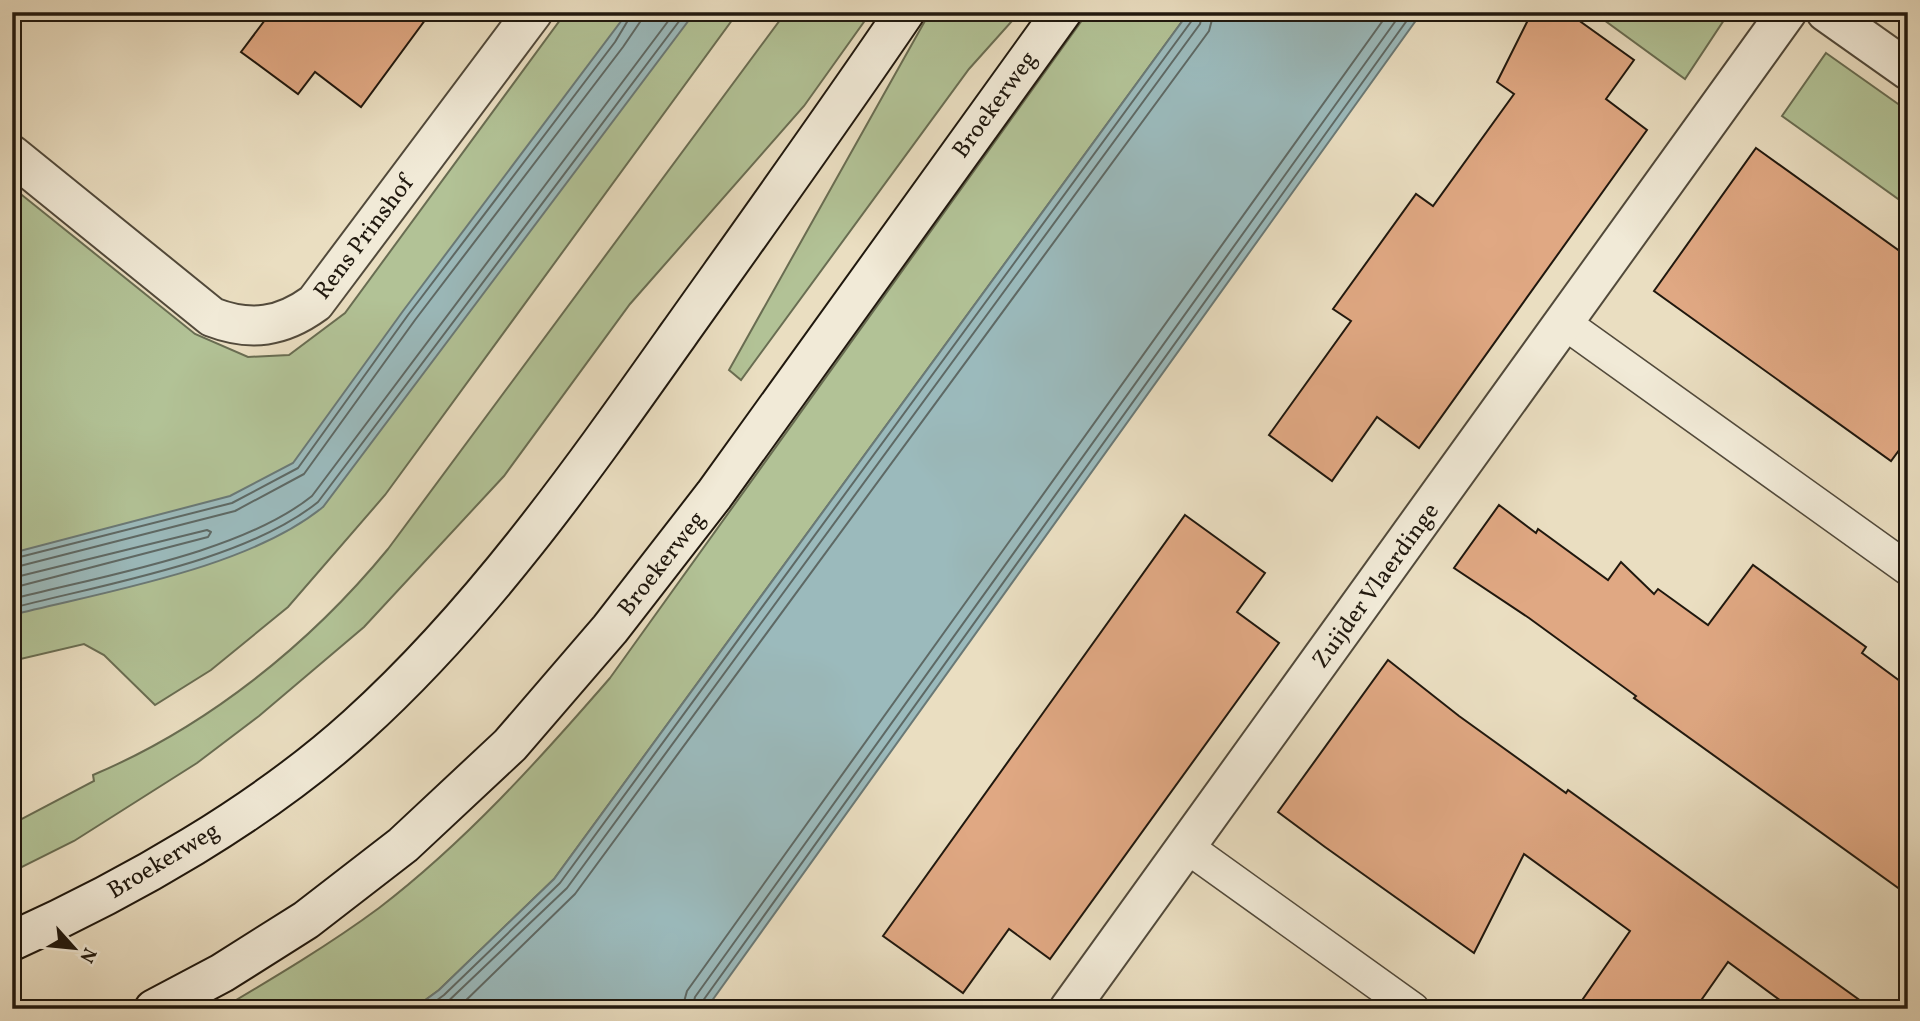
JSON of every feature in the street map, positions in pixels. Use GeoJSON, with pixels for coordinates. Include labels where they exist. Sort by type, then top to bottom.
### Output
{"type":"FeatureCollection","features":[{"type":"Feature","properties":{"kind":"street","name":"Rens Prinshof"},"geometry":{"type":"LineString","coordinates":[[12,155],[212,317],[256,328],[274,325],[295,318],[315,303],[533,12]]}},
{"type":"Feature","properties":{"kind":"street","name":"Broekerweg"},"geometry":{"type":"LineString","coordinates":[[12,942],[145,877],[279,788],[356,727],[441,642],[576,477],[905,12]]}},
{"type":"Feature","properties":{"kind":"street","name":"Broekerweg"},"geometry":{"type":"LineString","coordinates":[[154,1009],[222,973],[306,920],[403,845],[510,745],[610,629],[714,495],[1062,12]]}},
{"type":"Feature","properties":{"kind":"street","name":"Zuijder Vlaerdinge"},"geometry":{"type":"LineString","coordinates":[[1069,1009],[1787,12]]}},
{"type":"Feature","properties":{"kind":"street"},"geometry":{"type":"LineString","coordinates":[[1826,12],[1908,70]]}},
{"type":"Feature","properties":{"kind":"lane"},"geometry":{"type":"LineString","coordinates":[[1563,322],[1908,569]]}},
{"type":"Feature","properties":{"kind":"lane"},"geometry":{"type":"LineString","coordinates":[[1187,847],[1413,1009]]}},
{"type":"Feature","properties":{"kind":"green space"},"geometry":{"type":"Polygon","coordinates":[[[566,12],[738,12],[385,495],[288,607],[211,670],[155,705],[104,655],[84,644],[12,661],[12,187],[195,334],[248,357],[289,355],[345,313],[566,12]]]}},
{"type":"Feature","properties":{"kind":"green space"},"geometry":{"type":"Polygon","coordinates":[[[786,12],[871,12],[804,106],[630,304],[504,476],[364,627],[259,716],[197,763],[74,841],[12,872],[12,824],[94,781],[93,775],[176,733],[216,707],[290,650],[358,584],[388,549],[786,12]]]}},
{"type":"Feature","properties":{"kind":"green space"},"geometry":{"type":"Polygon","coordinates":[[[930,12],[1020,12],[969,69],[741,380],[729,370],[930,12]]]}},
{"type":"Feature","properties":{"kind":"green space"},"geometry":{"type":"Polygon","coordinates":[[[1088,12],[1189,12],[554,879],[439,990],[413,1009],[221,1009],[341,935],[411,883],[500,799],[610,678],[1088,12]]]}},
{"type":"Feature","properties":{"kind":"green space"},"geometry":{"type":"Polygon","coordinates":[[[1593,12],[1725,12],[1726,17],[1685,79],[1593,12]]]}},
{"type":"Feature","properties":{"kind":"green space"},"geometry":{"type":"Polygon","coordinates":[[[1826,53],[1908,111],[1908,206],[1782,116],[1826,53]]]}},
{"type":"Feature","properties":{"kind":"water"},"geometry":{"type":"Polygon","coordinates":[[[628,12],[695,12],[323,507],[292,528],[217,562],[12,615],[12,553],[230,496],[293,463],[403,311],[628,12]]]}},
{"type":"Feature","properties":{"kind":"water"},"geometry":{"type":"Polygon","coordinates":[[[1189,12],[1422,12],[706,1009],[413,1009],[439,990],[554,879],[1189,12]]]}},
{"type":"Feature","properties":{"kind":"building"},"geometry":{"type":"Polygon","coordinates":[[[271,12],[431,12],[361,107],[315,72],[298,94],[241,52],[271,12]]]}},
{"type":"Feature","properties":{"kind":"building"},"geometry":{"type":"Polygon","coordinates":[[[1532,12],[1567,12],[1634,60],[1606,99],[1647,130],[1419,448],[1377,417],[1332,481],[1269,435],[1351,321],[1333,309],[1416,194],[1433,206],[1514,94],[1497,82],[1532,12]]]}},
{"type":"Feature","properties":{"kind":"building"},"geometry":{"type":"Polygon","coordinates":[[[1756,148],[1908,257],[1908,438],[1891,461],[1654,291],[1756,148]]]}},
{"type":"Feature","properties":{"kind":"building"},"geometry":{"type":"Polygon","coordinates":[[[1499,505],[1536,533],[1538,529],[1608,580],[1621,562],[1654,594],[1658,589],[1708,625],[1753,565],[1866,647],[1862,653],[1908,687],[1908,895],[1634,698],[1636,696],[1529,618],[1454,568],[1499,505]]]}},
{"type":"Feature","properties":{"kind":"building"},"geometry":{"type":"Polygon","coordinates":[[[1185,515],[1265,573],[1237,612],[1279,643],[1050,959],[1009,929],[963,993],[883,936],[1185,515]]]}},
{"type":"Feature","properties":{"kind":"building"},"geometry":{"type":"Polygon","coordinates":[[[1388,660],[1459,716],[1566,793],[1568,790],[1872,1009],[1792,1009],[1728,962],[1695,1009],[1576,1009],[1630,931],[1524,854],[1474,953],[1325,847],[1278,812],[1388,660]]]}}]}
